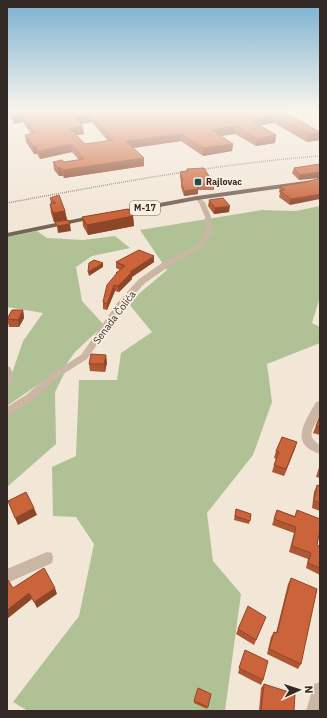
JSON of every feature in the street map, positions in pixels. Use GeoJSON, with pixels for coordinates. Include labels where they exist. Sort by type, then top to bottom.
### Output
{"type":"FeatureCollection","features":[{"type":"Feature","properties":{"kind":"main road","name":"M-17"},"geometry":{"type":"LineString","coordinates":[[107,215],[198,198],[320,181]]}},
{"type":"Feature","properties":{"kind":"main road"},"geometry":{"type":"LineString","coordinates":[[7,234],[100,216]]}},
{"type":"Feature","properties":{"kind":"street","name":"Senada Čolića"},"geometry":{"type":"LineString","coordinates":[[7,412],[29,398],[54,376],[84,357],[121,304],[142,281],[168,263],[201,246],[209,233],[208,217],[202,202],[198,198]]}},
{"type":"Feature","properties":{"kind":"street"},"geometry":{"type":"LineString","coordinates":[[7,370],[9,374],[7,385]]}},
{"type":"Feature","properties":{"kind":"street"},"geometry":{"type":"LineString","coordinates":[[320,405],[305,432],[310,445],[320,450]]}},
{"type":"Feature","properties":{"kind":"street"},"geometry":{"type":"LineString","coordinates":[[7,576],[47,558]]}},
{"type":"Feature","properties":{"kind":"street"},"geometry":{"type":"LineString","coordinates":[[314,711],[320,690]]}},
{"type":"Feature","properties":{"kind":"green space"},"geometry":{"type":"Polygon","coordinates":[[[320,206],[320,297],[312,323],[320,327],[320,343],[267,364],[272,402],[253,455],[207,513],[213,561],[241,594],[225,711],[28,711],[13,702],[79,616],[94,544],[76,517],[53,516],[52,467],[76,456],[79,380],[117,380],[121,353],[152,332],[128,303],[167,270],[140,230],[262,210],[295,211],[320,206]]]}},
{"type":"Feature","properties":{"kind":"green space"},"geometry":{"type":"Polygon","coordinates":[[[37,231],[47,238],[83,240],[115,236],[130,248],[92,256],[76,267],[82,301],[104,325],[75,352],[65,366],[7,406],[7,388],[23,341],[43,313],[7,307],[7,237],[37,231]]]}},
{"type":"Feature","properties":{"kind":"green space"},"geometry":{"type":"Polygon","coordinates":[[[67,368],[55,392],[56,444],[7,487],[7,412],[67,368]]]}},
{"type":"Feature","properties":{"kind":"building"},"geometry":{"type":"Polygon","coordinates":[[[32,145],[69,145],[39,151],[36,146],[32,145]]]}},
{"type":"Feature","properties":{"kind":"building"},"geometry":{"type":"Polygon","coordinates":[[[71,145],[130,145],[144,158],[63,170],[58,168],[53,162],[84,159],[71,145]]]}},
{"type":"Feature","properties":{"kind":"building"},"geometry":{"type":"Polygon","coordinates":[[[198,145],[229,145],[203,148],[198,145]]]}},
{"type":"Feature","properties":{"kind":"building"},"geometry":{"type":"Polygon","coordinates":[[[320,164],[320,172],[300,175],[294,168],[320,164]]]}},
{"type":"Feature","properties":{"kind":"building"},"geometry":{"type":"Polygon","coordinates":[[[204,168],[214,184],[197,184],[198,189],[184,191],[180,172],[188,171],[187,169],[204,168]]]}},
{"type":"Feature","properties":{"kind":"building"},"geometry":{"type":"Polygon","coordinates":[[[320,178],[320,194],[291,199],[280,191],[285,190],[280,186],[307,182],[320,178]]]}},
{"type":"Feature","properties":{"kind":"building"},"geometry":{"type":"Polygon","coordinates":[[[59,195],[65,211],[53,213],[50,204],[56,203],[50,198],[59,195]]]}},
{"type":"Feature","properties":{"kind":"building"},"geometry":{"type":"Polygon","coordinates":[[[223,198],[230,206],[215,208],[209,200],[223,198]]]}},
{"type":"Feature","properties":{"kind":"building"},"geometry":{"type":"Polygon","coordinates":[[[128,209],[133,216],[87,225],[82,217],[128,209]]]}},
{"type":"Feature","properties":{"kind":"building"},"geometry":{"type":"Polygon","coordinates":[[[68,220],[70,224],[57,226],[55,222],[68,220]]]}},
{"type":"Feature","properties":{"kind":"building"},"geometry":{"type":"Polygon","coordinates":[[[139,250],[154,256],[130,272],[132,272],[118,286],[114,285],[107,304],[103,302],[107,285],[116,273],[125,266],[116,262],[139,250]]]}},
{"type":"Feature","properties":{"kind":"building"},"geometry":{"type":"Polygon","coordinates":[[[94,260],[103,263],[88,272],[89,263],[94,260]]]}},
{"type":"Feature","properties":{"kind":"building"},"geometry":{"type":"Polygon","coordinates":[[[12,310],[23,310],[18,320],[7,319],[12,310]]]}},
{"type":"Feature","properties":{"kind":"building"},"geometry":{"type":"Polygon","coordinates":[[[91,354],[106,355],[104,364],[89,364],[91,354]]]}},
{"type":"Feature","properties":{"kind":"building"},"geometry":{"type":"Polygon","coordinates":[[[320,416],[320,427],[316,426],[320,416]]]}},
{"type":"Feature","properties":{"kind":"building"},"geometry":{"type":"Polygon","coordinates":[[[282,437],[297,442],[286,469],[274,465],[279,452],[276,451],[282,437]]]}},
{"type":"Feature","properties":{"kind":"building"},"geometry":{"type":"Polygon","coordinates":[[[317,485],[320,486],[320,503],[314,501],[317,485]]]}},
{"type":"Feature","properties":{"kind":"building"},"geometry":{"type":"Polygon","coordinates":[[[26,492],[34,508],[15,518],[8,501],[26,492]]]}},
{"type":"Feature","properties":{"kind":"building"},"geometry":{"type":"Polygon","coordinates":[[[236,509],[251,514],[250,521],[235,516],[236,509]]]}},
{"type":"Feature","properties":{"kind":"building"},"geometry":{"type":"Polygon","coordinates":[[[277,510],[295,517],[297,510],[320,519],[320,530],[317,545],[320,546],[320,568],[308,563],[311,553],[292,546],[296,527],[274,519],[277,510]]]}},
{"type":"Feature","properties":{"kind":"building"},"geometry":{"type":"Polygon","coordinates":[[[44,568],[55,588],[34,602],[29,593],[7,610],[7,580],[13,588],[44,568]]]}},
{"type":"Feature","properties":{"kind":"building"},"geometry":{"type":"Polygon","coordinates":[[[291,578],[317,589],[301,664],[269,649],[274,632],[277,633],[291,578]]]}},
{"type":"Feature","properties":{"kind":"building"},"geometry":{"type":"Polygon","coordinates":[[[248,606],[266,617],[256,640],[238,629],[248,606]]]}},
{"type":"Feature","properties":{"kind":"building"},"geometry":{"type":"Polygon","coordinates":[[[245,650],[268,661],[263,680],[239,668],[245,650]]]}},
{"type":"Feature","properties":{"kind":"building"},"geometry":{"type":"Polygon","coordinates":[[[264,684],[295,694],[294,711],[261,711],[264,684]]]}},
{"type":"Feature","properties":{"kind":"building"},"geometry":{"type":"Polygon","coordinates":[[[198,688],[211,694],[208,707],[194,701],[198,688]]]}},
{"type":"Feature","properties":{"kind":"railway"},"geometry":{"type":"LineString","coordinates":[[7,203],[202,169],[320,156]]}},
{"type":"Feature","properties":{"kind":"place","name":"Rajlovac"},"geometry":{"type":"Point","coordinates":[198,182]}}]}
